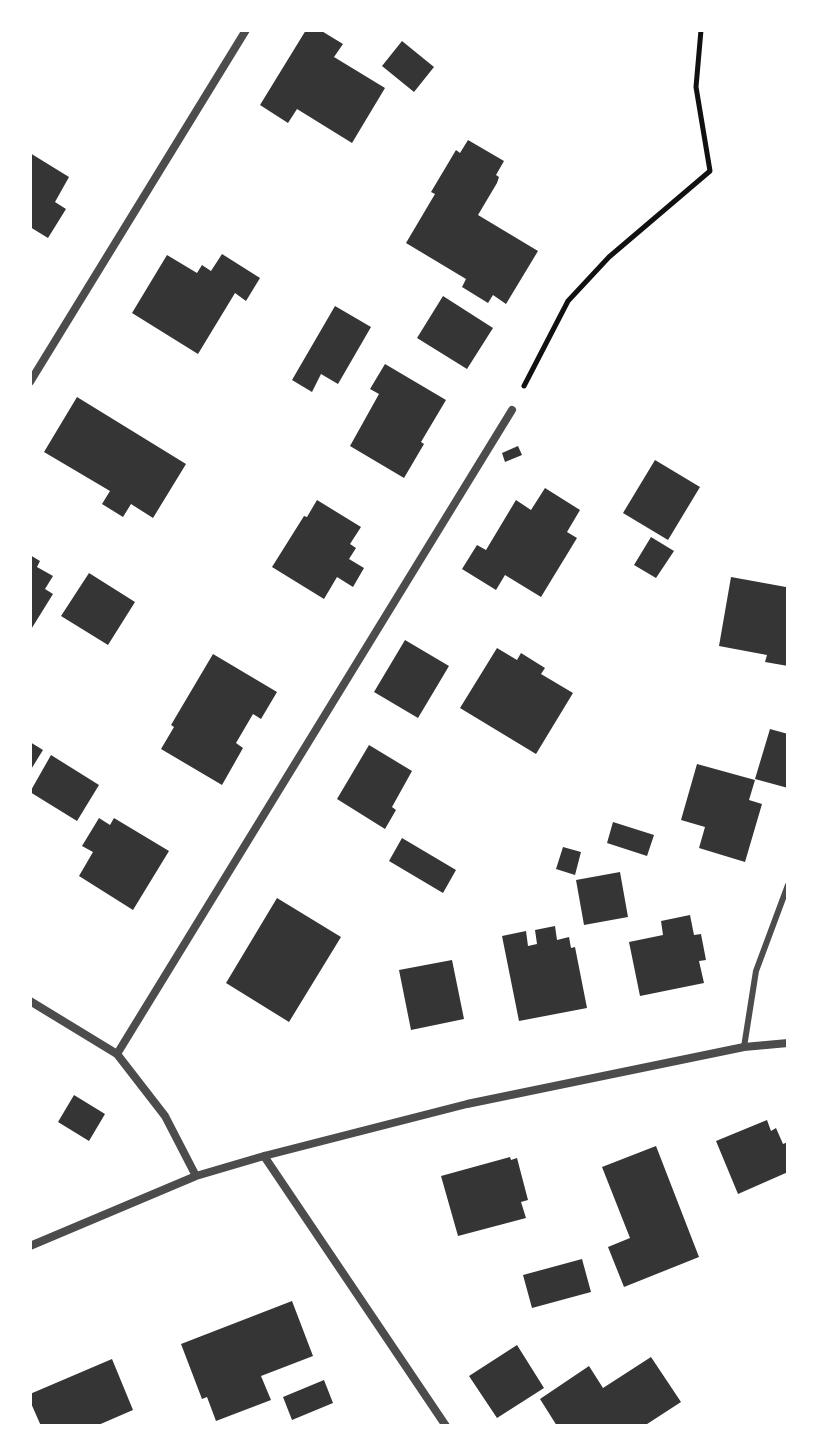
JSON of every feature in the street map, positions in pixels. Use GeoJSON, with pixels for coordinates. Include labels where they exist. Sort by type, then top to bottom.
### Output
{"type":"FeatureCollection","features":[{"type":"Feature","properties":{"kind":"street"},"geometry":{"type":"LineString","coordinates":[[30,382],[246,30]]}},
{"type":"Feature","properties":{"kind":"street"},"geometry":{"type":"LineString","coordinates":[[117,1054],[512,410]]}},
{"type":"Feature","properties":{"kind":"street"},"geometry":{"type":"LineString","coordinates":[[30,1001],[117,1054],[165,1116],[196,1176]]}},
{"type":"Feature","properties":{"kind":"street"},"geometry":{"type":"LineString","coordinates":[[30,1246],[196,1176],[264,1156],[467,1104],[744,1047],[788,1043]]}},
{"type":"Feature","properties":{"kind":"street"},"geometry":{"type":"LineString","coordinates":[[264,1156],[446,1426]]}},
{"type":"Feature","properties":{"kind":"lane"},"geometry":{"type":"LineString","coordinates":[[744,1047],[756,971],[788,885]]}},
{"type":"Feature","properties":{"kind":"path"},"geometry":{"type":"LineString","coordinates":[[512,410],[568,301],[609,257],[710,171],[696,87],[701,30]]}},
{"type":"Feature","properties":{"kind":"building"},"geometry":{"type":"Polygon","coordinates":[[[306,30],[320,30],[343,44],[334,57],[385,88],[352,143],[297,109],[288,123],[260,105],[306,30]]]}},
{"type":"Feature","properties":{"kind":"building"},"geometry":{"type":"Polygon","coordinates":[[[402,41],[434,67],[414,92],[382,66],[402,41]]]}},
{"type":"Feature","properties":{"kind":"building"},"geometry":{"type":"Polygon","coordinates":[[[468,140],[504,161],[496,175],[499,177],[497,183],[478,215],[538,251],[506,304],[493,295],[488,303],[462,287],[466,279],[406,243],[456,150],[460,153],[468,140]]]}},
{"type":"Feature","properties":{"kind":"building"},"geometry":{"type":"Polygon","coordinates":[[[30,153],[69,177],[55,202],[66,209],[48,238],[30,227],[30,153]]]}},
{"type":"Feature","properties":{"kind":"building"},"geometry":{"type":"Polygon","coordinates":[[[222,254],[260,278],[246,301],[235,293],[198,354],[132,313],[167,255],[197,273],[202,265],[211,271],[222,254]]]}},
{"type":"Feature","properties":{"kind":"building"},"geometry":{"type":"Polygon","coordinates":[[[443,296],[493,328],[467,369],[417,338],[443,296]]]}},
{"type":"Feature","properties":{"kind":"building"},"geometry":{"type":"Polygon","coordinates":[[[335,306],[371,327],[338,384],[321,374],[312,392],[292,380],[335,306]]]}},
{"type":"Feature","properties":{"kind":"building"},"geometry":{"type":"Polygon","coordinates":[[[385,364],[446,400],[404,478],[350,446],[379,394],[370,389],[385,364]]]}},
{"type":"Feature","properties":{"kind":"building"},"geometry":{"type":"Polygon","coordinates":[[[77,397],[186,464],[153,518],[131,504],[123,517],[102,504],[110,491],[44,452],[77,397]]]}},
{"type":"Feature","properties":{"kind":"building"},"geometry":{"type":"Polygon","coordinates":[[[518,446],[522,455],[505,462],[502,453],[518,446]]]}},
{"type":"Feature","properties":{"kind":"building"},"geometry":{"type":"Polygon","coordinates":[[[655,460],[700,487],[668,540],[623,513],[655,460]]]}},
{"type":"Feature","properties":{"kind":"building"},"geometry":{"type":"Polygon","coordinates":[[[545,488],[580,510],[567,532],[577,538],[541,597],[505,575],[496,590],[462,569],[477,545],[486,550],[516,500],[531,510],[545,488]]]}},
{"type":"Feature","properties":{"kind":"building"},"geometry":{"type":"Polygon","coordinates":[[[317,500],[361,527],[350,544],[356,548],[349,559],[364,568],[353,587],[337,577],[324,599],[272,567],[317,500]]]}},
{"type":"Feature","properties":{"kind":"building"},"geometry":{"type":"Polygon","coordinates":[[[651,537],[674,551],[656,578],[634,565],[651,537]]]}},
{"type":"Feature","properties":{"kind":"building"},"geometry":{"type":"Polygon","coordinates":[[[30,555],[40,561],[37,567],[53,576],[45,589],[53,594],[30,631],[30,555]]]}},
{"type":"Feature","properties":{"kind":"building"},"geometry":{"type":"Polygon","coordinates":[[[89,573],[135,602],[108,645],[61,616],[89,573]]]}},
{"type":"Feature","properties":{"kind":"building"},"geometry":{"type":"Polygon","coordinates":[[[731,577],[786,587],[788,666],[765,662],[767,655],[719,646],[731,577]]]}},
{"type":"Feature","properties":{"kind":"building"},"geometry":{"type":"Polygon","coordinates":[[[405,640],[449,666],[418,718],[374,692],[405,640]]]}},
{"type":"Feature","properties":{"kind":"building"},"geometry":{"type":"Polygon","coordinates":[[[497,648],[517,660],[521,653],[545,668],[541,674],[573,693],[536,754],[460,708],[497,648]]]}},
{"type":"Feature","properties":{"kind":"building"},"geometry":{"type":"Polygon","coordinates":[[[213,654],[277,692],[261,719],[253,714],[236,743],[243,748],[222,785],[161,749],[174,727],[171,725],[213,654]]]}},
{"type":"Feature","properties":{"kind":"building"},"geometry":{"type":"Polygon","coordinates":[[[770,729],[788,734],[788,788],[755,779],[770,729]]]}},
{"type":"Feature","properties":{"kind":"building"},"geometry":{"type":"Polygon","coordinates":[[[30,742],[43,750],[30,771],[30,742]]]}},
{"type":"Feature","properties":{"kind":"building"},"geometry":{"type":"Polygon","coordinates":[[[369,745],[412,771],[392,807],[396,810],[385,829],[337,799],[369,745]]]}},
{"type":"Feature","properties":{"kind":"building"},"geometry":{"type":"Polygon","coordinates":[[[51,755],[99,785],[77,821],[30,792],[51,755]]]}},
{"type":"Feature","properties":{"kind":"building"},"geometry":{"type":"Polygon","coordinates":[[[697,764],[755,780],[749,800],[762,804],[745,862],[699,848],[705,827],[681,820],[697,764]]]}},
{"type":"Feature","properties":{"kind":"building"},"geometry":{"type":"Polygon","coordinates":[[[99,818],[110,825],[114,818],[169,851],[133,910],[79,876],[93,852],[82,846],[99,818]]]}},
{"type":"Feature","properties":{"kind":"building"},"geometry":{"type":"Polygon","coordinates":[[[613,822],[654,835],[647,856],[607,843],[613,822]]]}},
{"type":"Feature","properties":{"kind":"building"},"geometry":{"type":"Polygon","coordinates":[[[402,838],[456,870],[443,893],[389,861],[402,838]]]}},
{"type":"Feature","properties":{"kind":"building"},"geometry":{"type":"Polygon","coordinates":[[[563,847],[581,852],[575,875],[556,869],[563,847]]]}},
{"type":"Feature","properties":{"kind":"building"},"geometry":{"type":"Polygon","coordinates":[[[620,872],[628,917],[584,925],[576,880],[620,872]]]}},
{"type":"Feature","properties":{"kind":"building"},"geometry":{"type":"Polygon","coordinates":[[[277,898],[341,937],[289,1022],[226,983],[277,898]]]}},
{"type":"Feature","properties":{"kind":"building"},"geometry":{"type":"Polygon","coordinates":[[[690,915],[694,935],[701,934],[706,960],[699,961],[704,983],[640,996],[629,942],[663,935],[661,921],[690,915]]]}},
{"type":"Feature","properties":{"kind":"building"},"geometry":{"type":"Polygon","coordinates":[[[555,926],[557,940],[569,937],[571,948],[575,947],[587,1008],[519,1021],[502,936],[526,931],[528,946],[537,944],[535,930],[555,926]]]}},
{"type":"Feature","properties":{"kind":"building"},"geometry":{"type":"Polygon","coordinates":[[[452,960],[464,1019],[411,1030],[399,970],[452,960]]]}},
{"type":"Feature","properties":{"kind":"building"},"geometry":{"type":"Polygon","coordinates":[[[74,1095],[105,1114],[89,1141],[58,1122],[74,1095]]]}},
{"type":"Feature","properties":{"kind":"building"},"geometry":{"type":"Polygon","coordinates":[[[767,1120],[771,1131],[776,1128],[783,1144],[788,1142],[788,1172],[738,1194],[716,1141],[767,1120]]]}},
{"type":"Feature","properties":{"kind":"building"},"geometry":{"type":"Polygon","coordinates":[[[656,1146],[699,1257],[624,1287],[608,1247],[630,1238],[602,1167],[656,1146]]]}},
{"type":"Feature","properties":{"kind":"building"},"geometry":{"type":"Polygon","coordinates":[[[510,1157],[511,1160],[517,1158],[528,1200],[521,1202],[526,1218],[458,1236],[441,1176],[510,1157]]]}},
{"type":"Feature","properties":{"kind":"building"},"geometry":{"type":"Polygon","coordinates":[[[582,1259],[591,1292],[532,1308],[523,1275],[582,1259]]]}},
{"type":"Feature","properties":{"kind":"building"},"geometry":{"type":"Polygon","coordinates":[[[292,1301],[313,1356],[261,1376],[271,1400],[216,1421],[207,1397],[202,1399],[181,1344],[292,1301]]]}},
{"type":"Feature","properties":{"kind":"building"},"geometry":{"type":"Polygon","coordinates":[[[517,1345],[544,1388],[497,1418],[469,1376],[517,1345]]]}},
{"type":"Feature","properties":{"kind":"building"},"geometry":{"type":"Polygon","coordinates":[[[651,1357],[681,1402],[644,1426],[557,1426],[540,1399],[589,1366],[603,1388],[651,1357]]]}},
{"type":"Feature","properties":{"kind":"building"},"geometry":{"type":"Polygon","coordinates":[[[112,1359],[133,1410],[96,1426],[41,1426],[30,1394],[112,1359]]]}},
{"type":"Feature","properties":{"kind":"building"},"geometry":{"type":"Polygon","coordinates":[[[324,1380],[333,1403],[292,1420],[283,1397],[324,1380]]]}}]}
